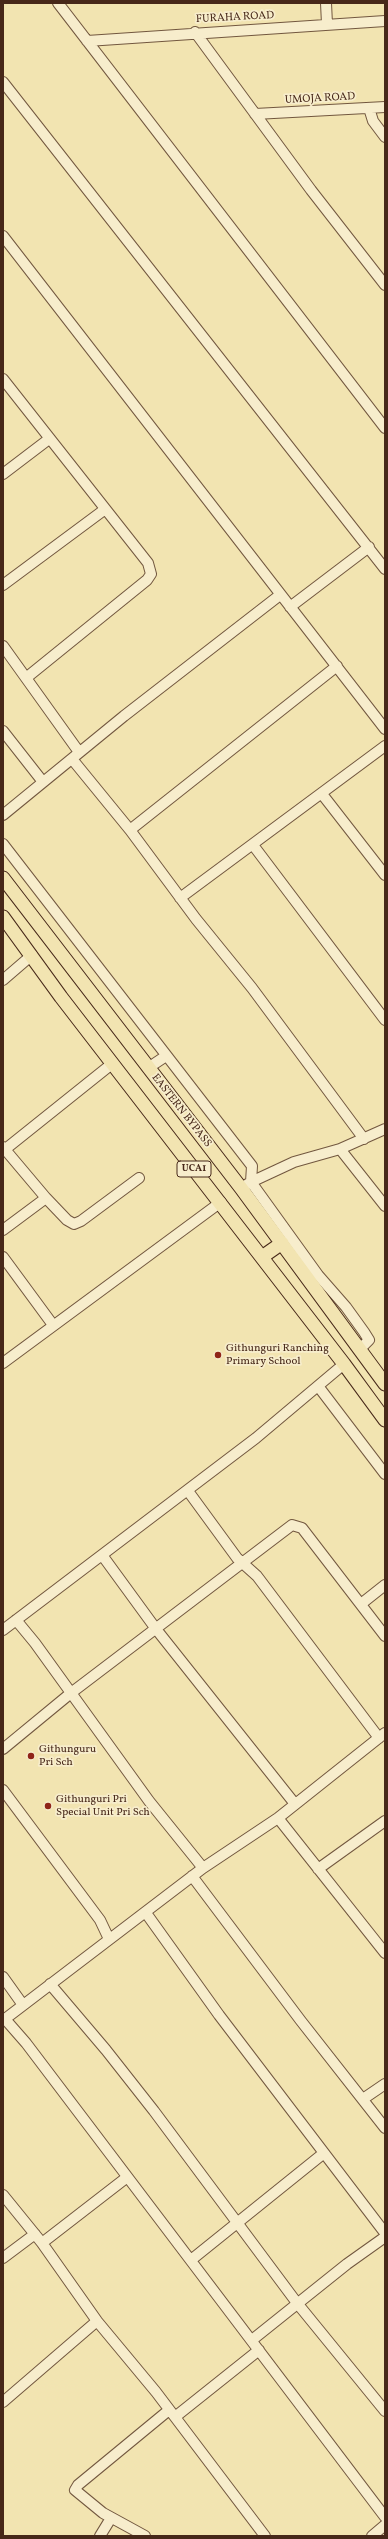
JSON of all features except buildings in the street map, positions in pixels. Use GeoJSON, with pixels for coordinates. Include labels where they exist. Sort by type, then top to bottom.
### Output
{"type":"FeatureCollection","features":[{"type":"Feature","properties":{"kind":"main road","name":"EASTERN BYPASS"},"geometry":{"type":"LineString","coordinates":[[3,878],[148,1068],[246,1185],[282,1244],[385,1384]]}},
{"type":"Feature","properties":{"kind":"main road","name":"UCA1"},"geometry":{"type":"LineString","coordinates":[[3,918],[221,1202],[385,1420]]}},
{"type":"Feature","properties":{"kind":"main road"},"geometry":{"type":"LineString","coordinates":[[262,1257],[282,1244]]}},
{"type":"Feature","properties":{"kind":"street"},"geometry":{"type":"LineString","coordinates":[[58,3],[385,428]]}},
{"type":"Feature","properties":{"kind":"street"},"geometry":{"type":"LineString","coordinates":[[326,3],[328,24]]}},
{"type":"Feature","properties":{"kind":"street","name":"FURAHA ROAD"},"geometry":{"type":"LineString","coordinates":[[87,41],[196,32],[385,21]]}},
{"type":"Feature","properties":{"kind":"street"},"geometry":{"type":"LineString","coordinates":[[196,32],[255,114],[385,285]]}},
{"type":"Feature","properties":{"kind":"street"},"geometry":{"type":"LineString","coordinates":[[3,82],[385,569]]}},
{"type":"Feature","properties":{"kind":"street","name":"UMOJA ROAD"},"geometry":{"type":"LineString","coordinates":[[255,114],[385,107]]}},
{"type":"Feature","properties":{"kind":"street"},"geometry":{"type":"LineString","coordinates":[[369,108],[373,121],[385,138]]}},
{"type":"Feature","properties":{"kind":"street"},"geometry":{"type":"LineString","coordinates":[[3,236],[385,729]]}},
{"type":"Feature","properties":{"kind":"street"},"geometry":{"type":"LineString","coordinates":[[3,379],[104,510],[148,564],[150,569],[150,577],[26,678]]}},
{"type":"Feature","properties":{"kind":"street"},"geometry":{"type":"LineString","coordinates":[[3,474],[49,439]]}},
{"type":"Feature","properties":{"kind":"street"},"geometry":{"type":"LineString","coordinates":[[3,585],[104,510]]}},
{"type":"Feature","properties":{"kind":"street"},"geometry":{"type":"LineString","coordinates":[[290,607],[369,547]]}},
{"type":"Feature","properties":{"kind":"street"},"geometry":{"type":"LineString","coordinates":[[3,815],[79,752],[280,595]]}},
{"type":"Feature","properties":{"kind":"street"},"geometry":{"type":"LineString","coordinates":[[3,646],[79,752]]}},
{"type":"Feature","properties":{"kind":"street"},"geometry":{"type":"LineString","coordinates":[[130,830],[337,666]]}},
{"type":"Feature","properties":{"kind":"street"},"geometry":{"type":"LineString","coordinates":[[3,731],[43,782]]}},
{"type":"Feature","properties":{"kind":"street"},"geometry":{"type":"LineString","coordinates":[[180,898],[385,746]]}},
{"type":"Feature","properties":{"kind":"street"},"geometry":{"type":"LineString","coordinates":[[72,759],[130,830],[180,898],[252,988],[364,1139]]}},
{"type":"Feature","properties":{"kind":"street"},"geometry":{"type":"LineString","coordinates":[[322,794],[385,875]]}},
{"type":"Feature","properties":{"kind":"street"},"geometry":{"type":"LineString","coordinates":[[3,844],[252,1166],[246,1185]]}},
{"type":"Feature","properties":{"kind":"street"},"geometry":{"type":"LineString","coordinates":[[253,845],[385,1020]]}},
{"type":"Feature","properties":{"kind":"street"},"geometry":{"type":"LineString","coordinates":[[3,980],[32,955]]}},
{"type":"Feature","properties":{"kind":"street"},"geometry":{"type":"LineString","coordinates":[[148,1068],[166,1056]]}},
{"type":"Feature","properties":{"kind":"street"},"geometry":{"type":"LineString","coordinates":[[113,1063],[4,1149],[66,1220],[74,1224],[81,1221],[139,1178]]}},
{"type":"Feature","properties":{"kind":"street"},"geometry":{"type":"LineString","coordinates":[[246,1185],[294,1162],[340,1149],[385,1129]]}},
{"type":"Feature","properties":{"kind":"street"},"geometry":{"type":"LineString","coordinates":[[340,1149],[385,1206]]}},
{"type":"Feature","properties":{"kind":"street"},"geometry":{"type":"LineString","coordinates":[[246,1185],[318,1275],[346,1307],[364,1332],[369,1340],[359,1350]]}},
{"type":"Feature","properties":{"kind":"street"},"geometry":{"type":"LineString","coordinates":[[3,1230],[46,1198]]}},
{"type":"Feature","properties":{"kind":"street"},"geometry":{"type":"LineString","coordinates":[[3,1363],[53,1324],[221,1202]]}},
{"type":"Feature","properties":{"kind":"street"},"geometry":{"type":"LineString","coordinates":[[3,1257],[53,1324]]}},
{"type":"Feature","properties":{"kind":"street"},"geometry":{"type":"LineString","coordinates":[[3,1630],[256,1438],[344,1364]]}},
{"type":"Feature","properties":{"kind":"street"},"geometry":{"type":"LineString","coordinates":[[318,1386],[385,1474]]}},
{"type":"Feature","properties":{"kind":"street"},"geometry":{"type":"LineString","coordinates":[[188,1491],[237,1558],[257,1576],[382,1736],[278,1818],[192,1876],[146,1913],[109,1939],[4,2019],[35,2055],[126,2178],[191,2260],[385,2517]]}},
{"type":"Feature","properties":{"kind":"street"},"geometry":{"type":"LineString","coordinates":[[3,1749],[71,1693],[244,1563],[287,1527],[295,1524],[302,1528],[385,1636]]}},
{"type":"Feature","properties":{"kind":"street"},"geometry":{"type":"LineString","coordinates":[[102,1555],[156,1629],[295,1804]]}},
{"type":"Feature","properties":{"kind":"street"},"geometry":{"type":"LineString","coordinates":[[361,1604],[385,1585]]}},
{"type":"Feature","properties":{"kind":"street"},"geometry":{"type":"LineString","coordinates":[[16,1620],[149,1801],[203,1868]]}},
{"type":"Feature","properties":{"kind":"street"},"geometry":{"type":"LineString","coordinates":[[3,1790],[100,1920],[109,1939]]}},
{"type":"Feature","properties":{"kind":"street"},"geometry":{"type":"LineString","coordinates":[[278,1818],[385,1953]]}},
{"type":"Feature","properties":{"kind":"street"},"geometry":{"type":"LineString","coordinates":[[318,1869],[385,1821]]}},
{"type":"Feature","properties":{"kind":"street"},"geometry":{"type":"LineString","coordinates":[[192,1876],[301,2021],[385,2128]]}},
{"type":"Feature","properties":{"kind":"street"},"geometry":{"type":"LineString","coordinates":[[146,1913],[219,2015],[385,2233],[252,2340]]}},
{"type":"Feature","properties":{"kind":"street"},"geometry":{"type":"LineString","coordinates":[[3,1977],[23,2005]]}},
{"type":"Feature","properties":{"kind":"street"},"geometry":{"type":"LineString","coordinates":[[50,1984],[149,2105],[297,2303],[385,2411]]}},
{"type":"Feature","properties":{"kind":"street"},"geometry":{"type":"LineString","coordinates":[[363,2099],[385,2084]]}},
{"type":"Feature","properties":{"kind":"street"},"geometry":{"type":"LineString","coordinates":[[191,2260],[324,2153]]}},
{"type":"Feature","properties":{"kind":"street"},"geometry":{"type":"LineString","coordinates":[[42,2243],[126,2178]]}},
{"type":"Feature","properties":{"kind":"street"},"geometry":{"type":"LineString","coordinates":[[3,2195],[42,2243],[97,2321],[172,2414],[265,2536]]}},
{"type":"Feature","properties":{"kind":"street"},"geometry":{"type":"LineString","coordinates":[[3,2258],[35,2234]]}},
{"type":"Feature","properties":{"kind":"street"},"geometry":{"type":"LineString","coordinates":[[3,2402],[97,2321]]}},
{"type":"Feature","properties":{"kind":"street"},"geometry":{"type":"LineString","coordinates":[[145,2536],[111,2518],[78,2494],[75,2490],[78,2485],[259,2350]]}},
{"type":"Feature","properties":{"kind":"street"},"geometry":{"type":"LineString","coordinates":[[100,2536],[111,2518]]}},
{"type":"Feature","properties":{"kind":"street"},"geometry":{"type":"LineString","coordinates":[[372,2536],[385,2525]]}},
{"type":"Feature","properties":{"kind":"place","name":"Githunguri Ranching Primary School"},"geometry":{"type":"Point","coordinates":[218,1355]}},
{"type":"Feature","properties":{"kind":"place","name":"Githunguru Pri Sch"},"geometry":{"type":"Point","coordinates":[31,1756]}},
{"type":"Feature","properties":{"kind":"place","name":"Githunguri Pri Special Unit Pri Sch"},"geometry":{"type":"Point","coordinates":[48,1806]}}]}
